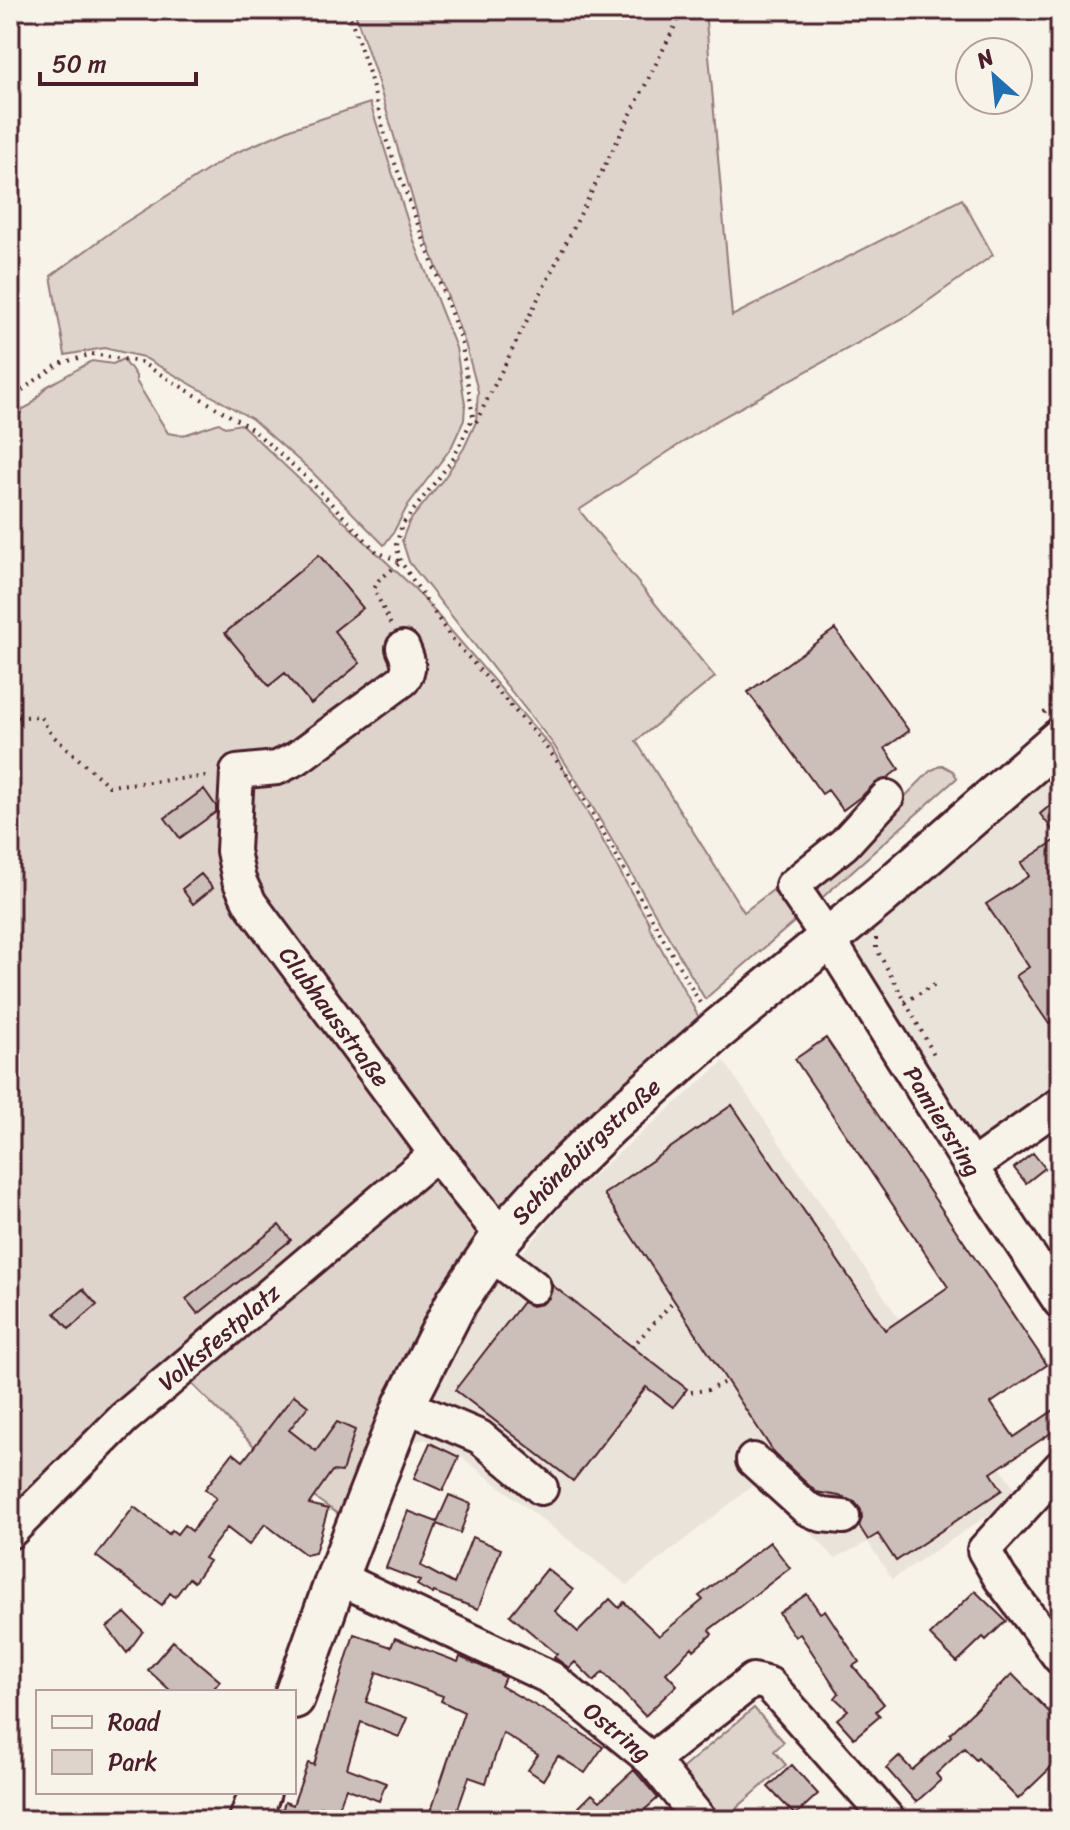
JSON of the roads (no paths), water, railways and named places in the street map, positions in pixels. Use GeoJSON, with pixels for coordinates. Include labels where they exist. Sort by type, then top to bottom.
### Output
{"type":"FeatureCollection","features":[{"type":"Feature","properties":{"kind":"main road","name":"Schönebürgstraße"},"geometry":{"type":"LineString","coordinates":[[296,1692],[404,1405],[456,1303],[496,1244],[552,1181],[609,1125],[1060,739]]}},
{"type":"Feature","properties":{"kind":"main road"},"geometry":{"type":"LineString","coordinates":[[250,1820],[259,1794]]}},
{"type":"Feature","properties":{"kind":"street","name":"Clubhausstraße"},"geometry":{"type":"LineString","coordinates":[[399,640],[408,660],[409,671],[403,680],[297,758],[277,768],[237,772],[233,851],[239,880],[250,903],[468,1195],[496,1244],[534,1287]]}},
{"type":"Feature","properties":{"kind":"street","name":"Pamiersring"},"geometry":{"type":"LineString","coordinates":[[887,797],[844,844],[792,886],[1060,1302]]}},
{"type":"Feature","properties":{"kind":"street"},"geometry":{"type":"LineString","coordinates":[[971,1167],[1060,1104]]}},
{"type":"Feature","properties":{"kind":"street","name":"Volksfestplatz"},"geometry":{"type":"LineString","coordinates":[[10,1532],[124,1418],[436,1154]]}},
{"type":"Feature","properties":{"kind":"street"},"geometry":{"type":"LineString","coordinates":[[404,1405],[480,1437],[541,1488]]}},
{"type":"Feature","properties":{"kind":"street"},"geometry":{"type":"LineString","coordinates":[[753,1460],[806,1508],[822,1515],[843,1517]]}},
{"type":"Feature","properties":{"kind":"street"},"geometry":{"type":"LineString","coordinates":[[1060,1467],[984,1550],[1000,1578],[1060,1658]]}},
{"type":"Feature","properties":{"kind":"street","name":"Ostring"},"geometry":{"type":"LineString","coordinates":[[337,1577],[551,1678],[652,1760],[753,1680],[769,1684],[889,1820]]}},
{"type":"Feature","properties":{"kind":"street"},"geometry":{"type":"LineString","coordinates":[[652,1760],[700,1820]]}}]}
